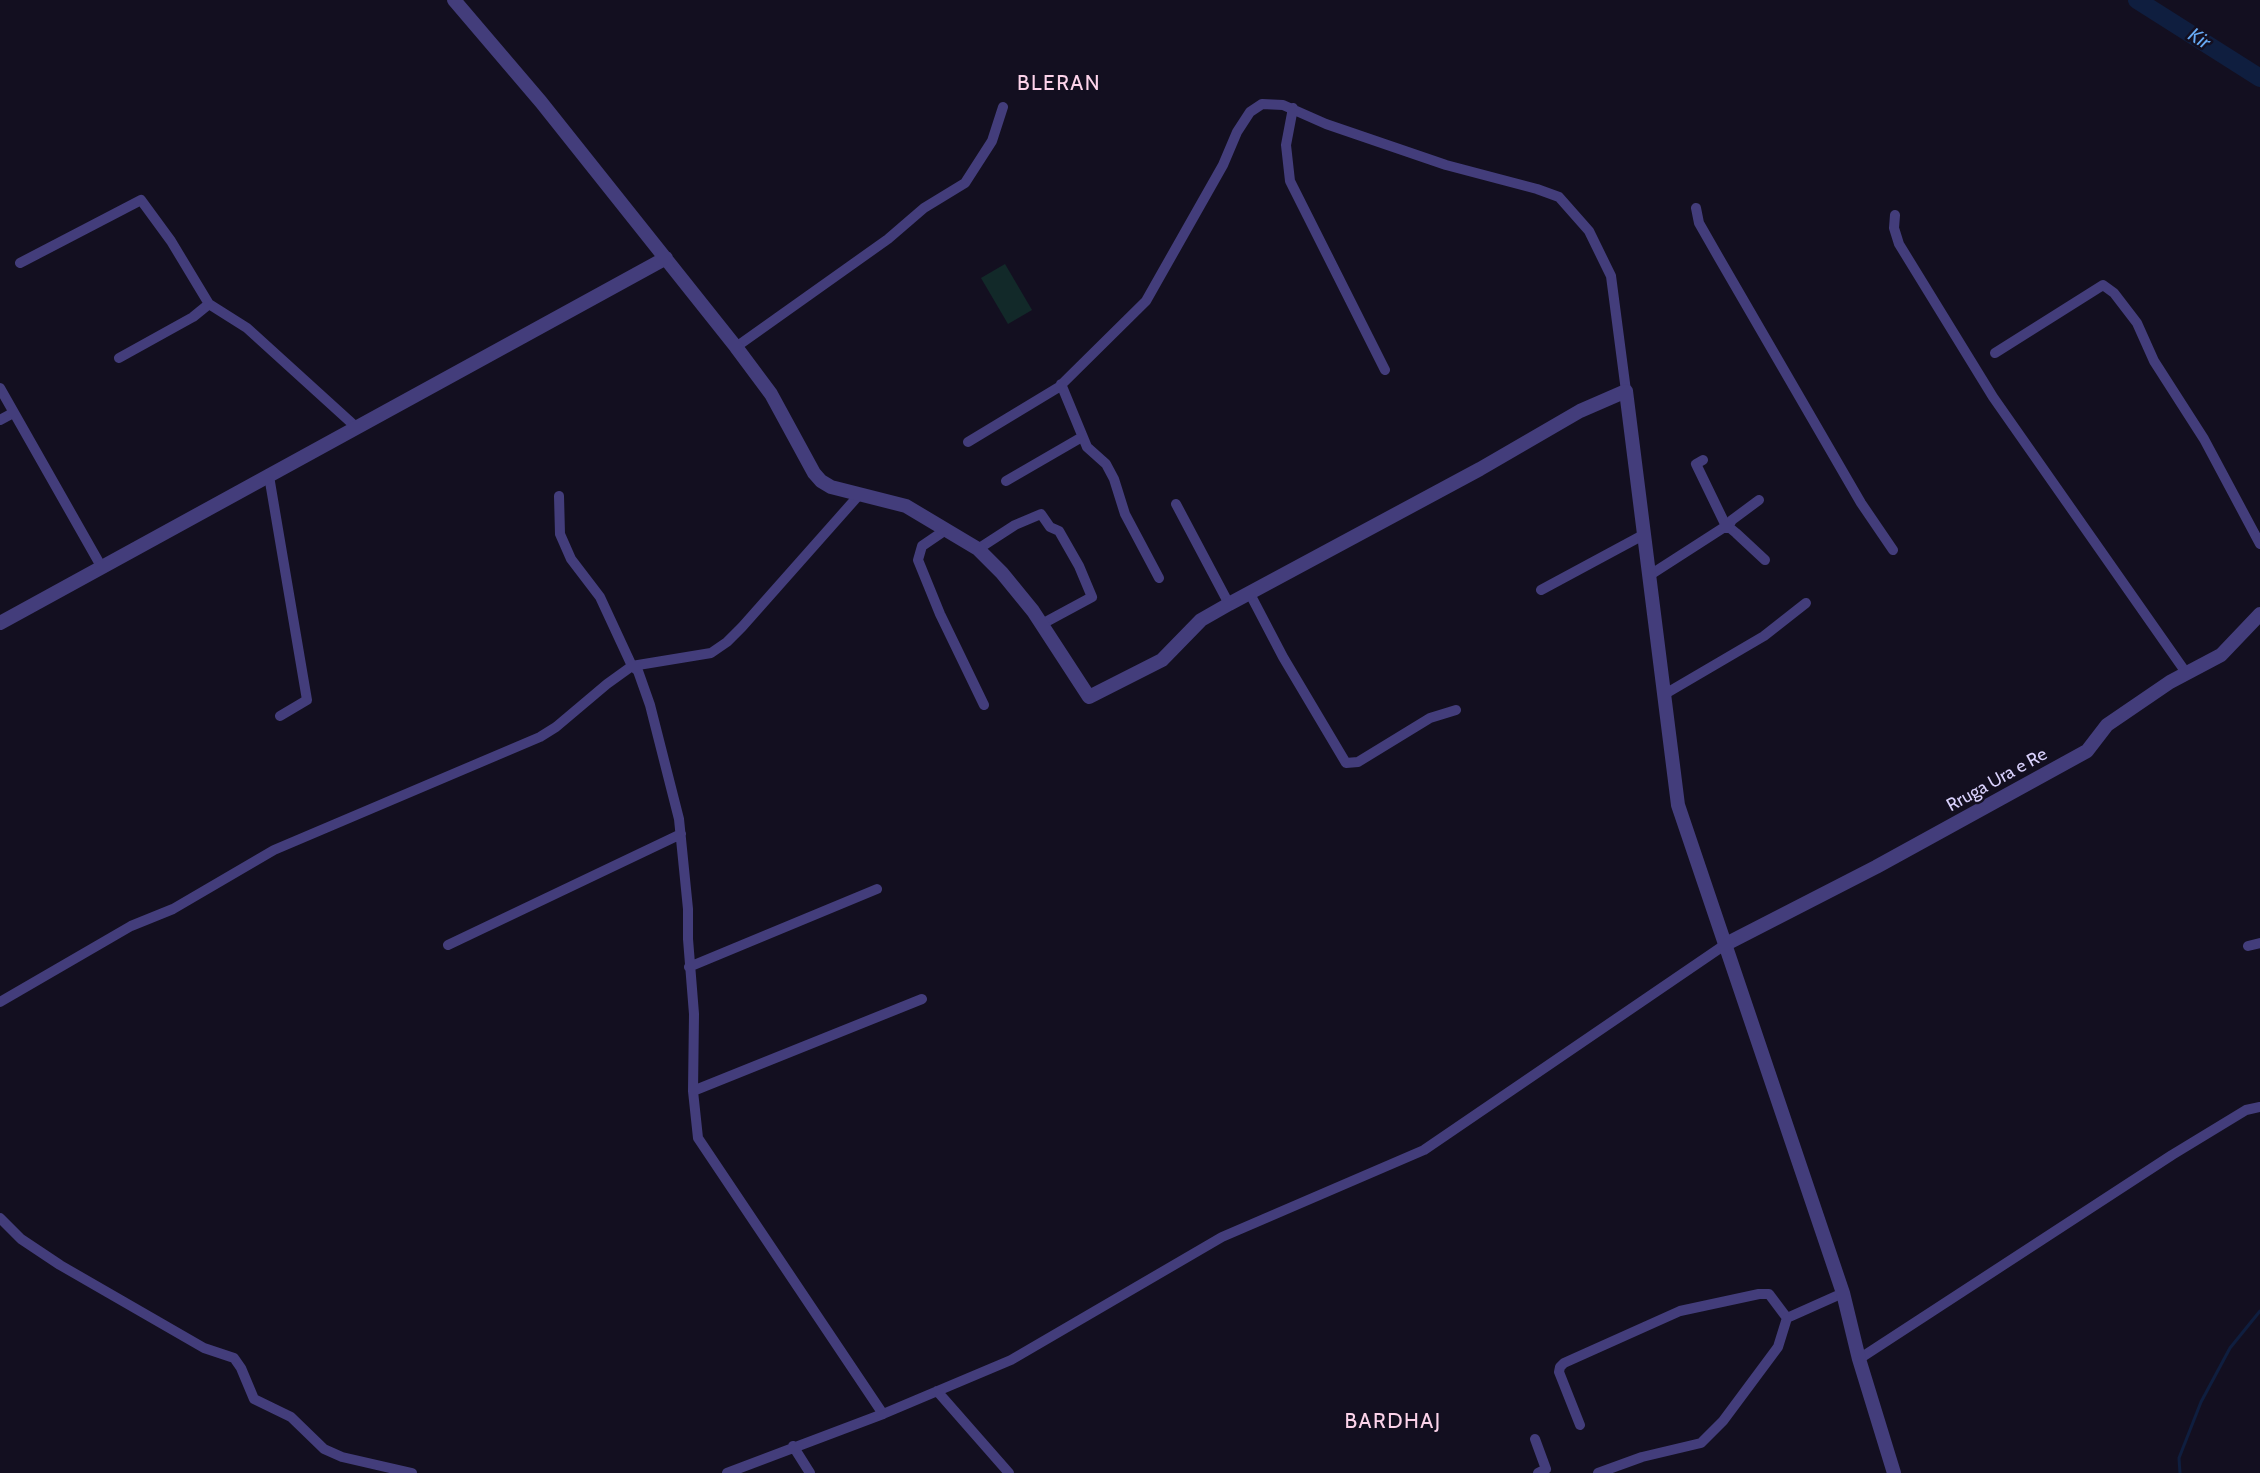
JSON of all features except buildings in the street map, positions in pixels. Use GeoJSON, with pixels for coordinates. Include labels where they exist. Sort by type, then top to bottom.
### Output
{"type":"FeatureCollection","features":[{"type":"Feature","properties":{"kind":"street"},"geometry":{"type":"LineString","coordinates":[[454,0],[541,102],[736,347],[771,394],[814,473],[831,487],[906,506],[944,531],[978,549],[1002,573],[1042,624],[1084,691],[1092,698],[1162,660],[1201,620],[1228,604],[1471,474],[1580,411],[1626,391]]}},
{"type":"Feature","properties":{"kind":"street"},"geometry":{"type":"LineString","coordinates":[[968,442],[1061,384],[1146,301],[1223,165],[1237,132],[1250,112],[1262,104],[1293,108],[1326,124],[1446,165],[1538,189],[1559,197],[1589,231],[1611,276],[1678,805],[1843,1293],[1859,1359],[1894,1473]]}},
{"type":"Feature","properties":{"kind":"street"},"geometry":{"type":"LineString","coordinates":[[736,347],[888,239],[924,208],[965,183],[992,141],[1003,107]]}},
{"type":"Feature","properties":{"kind":"street"},"geometry":{"type":"LineString","coordinates":[[1293,108],[1286,145],[1290,181],[1385,370]]}},
{"type":"Feature","properties":{"kind":"street"},"geometry":{"type":"LineString","coordinates":[[20,263],[141,200],[171,241],[209,304],[247,328],[356,427]]}},
{"type":"Feature","properties":{"kind":"street"},"geometry":{"type":"LineString","coordinates":[[1696,208],[1699,223],[1719,258],[1862,503],[1893,550]]}},
{"type":"Feature","properties":{"kind":"street"},"geometry":{"type":"LineString","coordinates":[[1896,214],[1894,228],[1899,244],[1993,397],[2187,674]]}},
{"type":"Feature","properties":{"kind":"street"},"geometry":{"type":"LineString","coordinates":[[0,622],[666,258]]}},
{"type":"Feature","properties":{"kind":"street"},"geometry":{"type":"LineString","coordinates":[[1995,353],[2103,285],[2114,293],[2137,323],[2154,361],[2204,439],[2260,544]]}},
{"type":"Feature","properties":{"kind":"street"},"geometry":{"type":"LineString","coordinates":[[119,358],[193,317],[209,304]]}},
{"type":"Feature","properties":{"kind":"street"},"geometry":{"type":"LineString","coordinates":[[1061,384],[1082,436],[1088,447],[1110,472],[1125,514],[1159,578]]}},
{"type":"Feature","properties":{"kind":"street"},"geometry":{"type":"LineString","coordinates":[[0,388],[101,566]]}},
{"type":"Feature","properties":{"kind":"street"},"geometry":{"type":"LineString","coordinates":[[0,420],[13,413]]}},
{"type":"Feature","properties":{"kind":"street"},"geometry":{"type":"LineString","coordinates":[[1006,482],[1082,436]]}},
{"type":"Feature","properties":{"kind":"street"},"geometry":{"type":"LineString","coordinates":[[1703,460],[1696,464],[1726,528],[1736,533],[1765,560]]}},
{"type":"Feature","properties":{"kind":"street"},"geometry":{"type":"LineString","coordinates":[[269,476],[307,700],[283,712],[280,716]]}},
{"type":"Feature","properties":{"kind":"street"},"geometry":{"type":"LineString","coordinates":[[0,1002],[131,926],[173,909],[274,850],[540,737],[556,728],[607,684],[632,666],[711,653],[727,642],[786,580],[859,495]]}},
{"type":"Feature","properties":{"kind":"street"},"geometry":{"type":"LineString","coordinates":[[559,496],[560,534],[571,559],[600,597],[632,666],[638,670],[650,705],[681,834],[694,1014],[693,1091],[698,1138],[706,1154],[883,1414]]}},
{"type":"Feature","properties":{"kind":"street"},"geometry":{"type":"LineString","coordinates":[[1650,574],[1726,528],[1732,520],[1759,500]]}},
{"type":"Feature","properties":{"kind":"street"},"geometry":{"type":"LineString","coordinates":[[1176,504],[1228,604]]}},
{"type":"Feature","properties":{"kind":"street"},"geometry":{"type":"LineString","coordinates":[[978,549],[1015,525],[1041,514],[1050,527],[1057,529],[1079,566],[1092,597],[1042,624]]}},
{"type":"Feature","properties":{"kind":"street"},"geometry":{"type":"LineString","coordinates":[[944,531],[922,546],[918,560],[940,614],[984,705]]}},
{"type":"Feature","properties":{"kind":"street"},"geometry":{"type":"LineString","coordinates":[[1541,590],[1645,534]]}},
{"type":"Feature","properties":{"kind":"street"},"geometry":{"type":"LineString","coordinates":[[1250,592],[1283,657],[1346,763],[1358,762],[1430,718],[1456,710]]}},
{"type":"Feature","properties":{"kind":"street"},"geometry":{"type":"LineString","coordinates":[[1665,694],[1764,636],[1806,603]]}},
{"type":"Feature","properties":{"kind":"street","name":"Rruga Ura e Re"},"geometry":{"type":"LineString","coordinates":[[1726,944],[1876,867],[2087,751],[2107,725],[2136,703],[2221,655],[2260,614]]}},
{"type":"Feature","properties":{"kind":"street"},"geometry":{"type":"LineString","coordinates":[[448,945],[681,834]]}},
{"type":"Feature","properties":{"kind":"street"},"geometry":{"type":"LineString","coordinates":[[689,967],[877,890]]}},
{"type":"Feature","properties":{"kind":"street"},"geometry":{"type":"LineString","coordinates":[[2248,946],[2260,943]]}},
{"type":"Feature","properties":{"kind":"street"},"geometry":{"type":"LineString","coordinates":[[728,1473],[793,1446],[883,1414],[1011,1360],[1222,1237],[1424,1150],[1726,944]]}},
{"type":"Feature","properties":{"kind":"street"},"geometry":{"type":"LineString","coordinates":[[693,1091],[922,999]]}},
{"type":"Feature","properties":{"kind":"street"},"geometry":{"type":"LineString","coordinates":[[1859,1359],[2172,1155],[2246,1110],[2260,1107]]}},
{"type":"Feature","properties":{"kind":"street"},"geometry":{"type":"LineString","coordinates":[[0,1218],[21,1239],[60,1265],[204,1348],[234,1358],[241,1368],[254,1399],[291,1417],[324,1449],[342,1456],[412,1473]]}},
{"type":"Feature","properties":{"kind":"street"},"geometry":{"type":"LineString","coordinates":[[1598,1473],[1642,1457],[1701,1443],[1723,1421],[1778,1347],[1787,1318],[1843,1293]]}},
{"type":"Feature","properties":{"kind":"street"},"geometry":{"type":"LineString","coordinates":[[1580,1425],[1559,1372],[1564,1363],[1680,1311],[1727,1300],[1769,1294],[1787,1318]]}},
{"type":"Feature","properties":{"kind":"street"},"geometry":{"type":"LineString","coordinates":[[937,1391],[1009,1473]]}},
{"type":"Feature","properties":{"kind":"street"},"geometry":{"type":"LineString","coordinates":[[1535,1440],[1546,1468],[1538,1473]]}},
{"type":"Feature","properties":{"kind":"street"},"geometry":{"type":"LineString","coordinates":[[793,1446],[810,1473]]}},
{"type":"Feature","properties":{"kind":"green space"},"geometry":{"type":"Polygon","coordinates":[[[1005,264],[1032,310],[1008,324],[981,278],[1005,264]]]}},
{"type":"Feature","properties":{"kind":"waterway","name":"Kir"},"geometry":{"type":"LineString","coordinates":[[2137,0],[2260,78]]}},
{"type":"Feature","properties":{"kind":"waterway"},"geometry":{"type":"LineString","coordinates":[[2180,1473],[2179,1458],[2201,1402],[2230,1348],[2260,1311]]}},
{"type":"Feature","properties":{"kind":"district","name":"BLERAN"},"geometry":{"type":"Point","coordinates":[1059,84]}},
{"type":"Feature","properties":{"kind":"district","name":"BARDHAJ"},"geometry":{"type":"Point","coordinates":[1393,1422]}}]}
